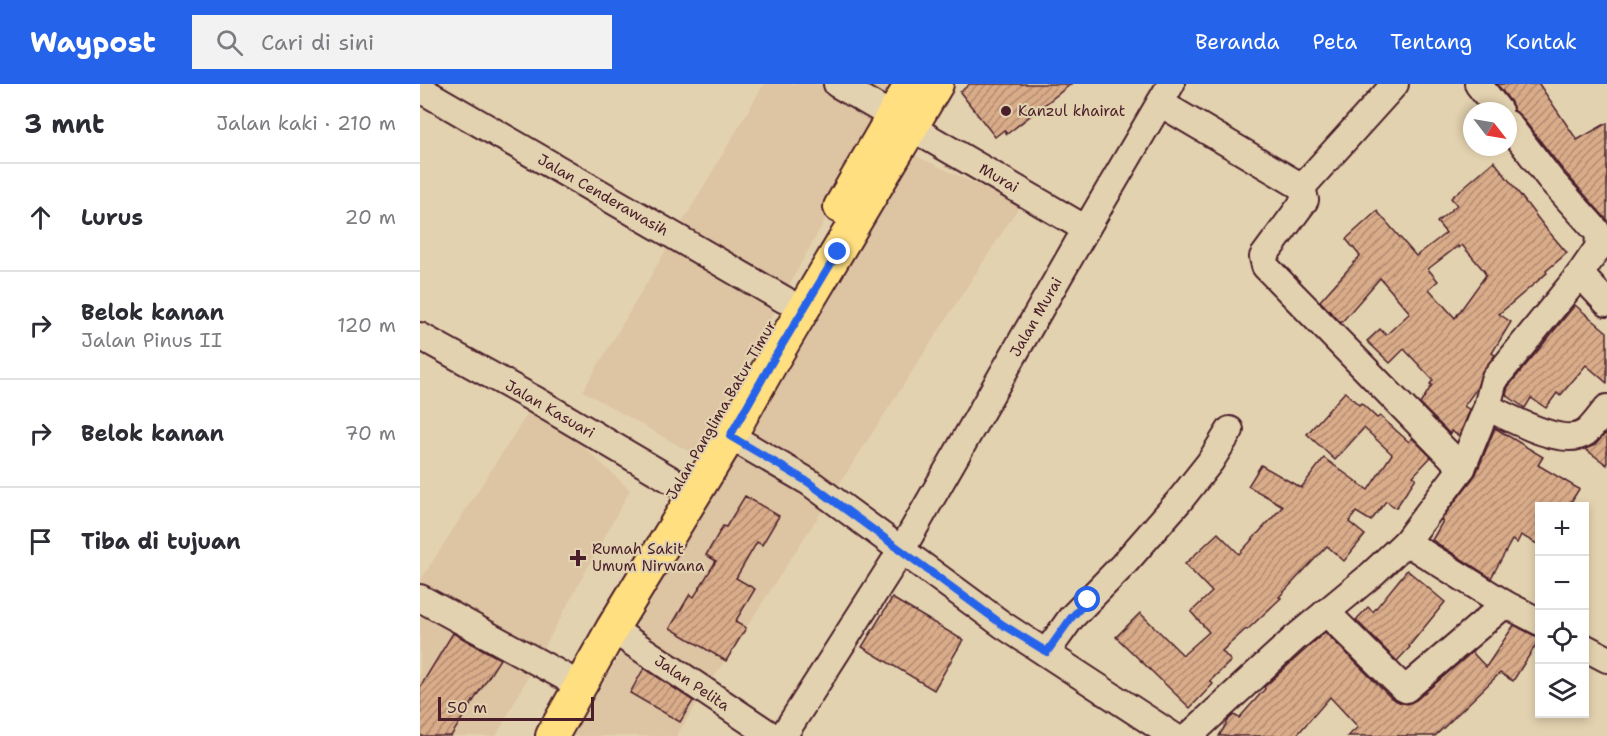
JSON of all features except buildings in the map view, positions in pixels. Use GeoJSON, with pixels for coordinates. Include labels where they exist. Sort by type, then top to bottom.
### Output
{"type":"FeatureCollection","features":[{"type":"Feature","properties":{"kind":"main road","name":"Jalan Panglima Batur Timur"},"geometry":{"type":"LineString","coordinates":[[902,122],[911,84]]}},
{"type":"Feature","properties":{"kind":"main road","name":"Jalan Panglima Batur Timur"},"geometry":{"type":"LineString","coordinates":[[552,736],[612,629],[730,436],[773,360],[829,247],[902,122],[937,84]]}},
{"type":"Feature","properties":{"kind":"main road","name":"Jalan Panglima Batur Timur"},"geometry":{"type":"LineString","coordinates":[[530,736],[785,300],[829,247]]}},
{"type":"Feature","properties":{"kind":"street","name":"Murai"},"geometry":{"type":"LineString","coordinates":[[837,84],[1086,229]]}},
{"type":"Feature","properties":{"kind":"street"},"geometry":{"type":"LineString","coordinates":[[1302,187],[1395,84]]}},
{"type":"Feature","properties":{"kind":"street"},"geometry":{"type":"LineString","coordinates":[[1478,84],[1491,102]]}},
{"type":"Feature","properties":{"kind":"street","name":"Jalan Cenderawasih"},"geometry":{"type":"LineString","coordinates":[[420,89],[785,300]]}},
{"type":"Feature","properties":{"kind":"street"},"geometry":{"type":"LineString","coordinates":[[1166,93],[1302,187],[1305,200],[1263,257],[1264,264],[1462,468]]}},
{"type":"Feature","properties":{"kind":"street","name":"Jalan Murai"},"geometry":{"type":"LineString","coordinates":[[771,735],[901,551],[1166,93]]}},
{"type":"Feature","properties":{"kind":"street"},"geometry":{"type":"LineString","coordinates":[[1189,736],[1406,542],[1462,468],[1487,407],[1494,380],[1580,274],[1598,248],[1599,236],[1596,230],[1551,180],[1517,135]]}},
{"type":"Feature","properties":{"kind":"street"},"geometry":{"type":"LineString","coordinates":[[1580,274],[1607,303]]}},
{"type":"Feature","properties":{"kind":"street","name":"Jalan Kasuari"},"geometry":{"type":"LineString","coordinates":[[420,336],[532,398],[678,484]]}},
{"type":"Feature","properties":{"kind":"street"},"geometry":{"type":"LineString","coordinates":[[1487,407],[1528,428],[1564,436],[1584,433],[1607,408]]}},
{"type":"Feature","properties":{"kind":"street"},"geometry":{"type":"LineString","coordinates":[[1047,652],[1071,618],[1124,565],[1180,500],[1210,462],[1230,430]]}},
{"type":"Feature","properties":{"kind":"street"},"geometry":{"type":"LineString","coordinates":[[730,436],[808,482],[1003,625],[1173,736]]}},
{"type":"Feature","properties":{"kind":"street"},"geometry":{"type":"LineString","coordinates":[[1406,542],[1505,604],[1535,620]]}},
{"type":"Feature","properties":{"kind":"street"},"geometry":{"type":"LineString","coordinates":[[420,598],[565,677]]}},
{"type":"Feature","properties":{"kind":"street"},"geometry":{"type":"LineString","coordinates":[[1326,612],[1406,689],[1505,604]]}},
{"type":"Feature","properties":{"kind":"street","name":"Jalan Pelita"},"geometry":{"type":"LineString","coordinates":[[612,629],[771,735]]}},
{"type":"Feature","properties":{"kind":"street"},"geometry":{"type":"LineString","coordinates":[[1589,650],[1607,659]]}},
{"type":"Feature","properties":{"kind":"shaded area"},"geometry":{"type":"Polygon","coordinates":[[[764,84],[900,84],[695,455],[583,391],[764,84]]]}},
{"type":"Feature","properties":{"kind":"shaded area"},"geometry":{"type":"Polygon","coordinates":[[[910,153],[1020,205],[676,736],[573,736],[910,153]]]}},
{"type":"Feature","properties":{"kind":"shaded area"},"geometry":{"type":"Polygon","coordinates":[[[535,402],[630,490],[496,736],[420,736],[420,581],[535,402]]]}},
{"type":"Feature","properties":{"kind":"place","name":"Kanzul khairat"},"geometry":{"type":"Point","coordinates":[1006,111]}},
{"type":"Feature","properties":{"kind":"place","name":"Rumah Sakit Umum Nirwana"},"geometry":{"type":"Point","coordinates":[578,558]}},
{"type":"Feature","properties":{"kind":"route"},"geometry":{"type":"LineString","coordinates":[[838,252],[730,436],[808,482],[1003,625],[1047,652],[1071,618],[1088,600]]}}]}
